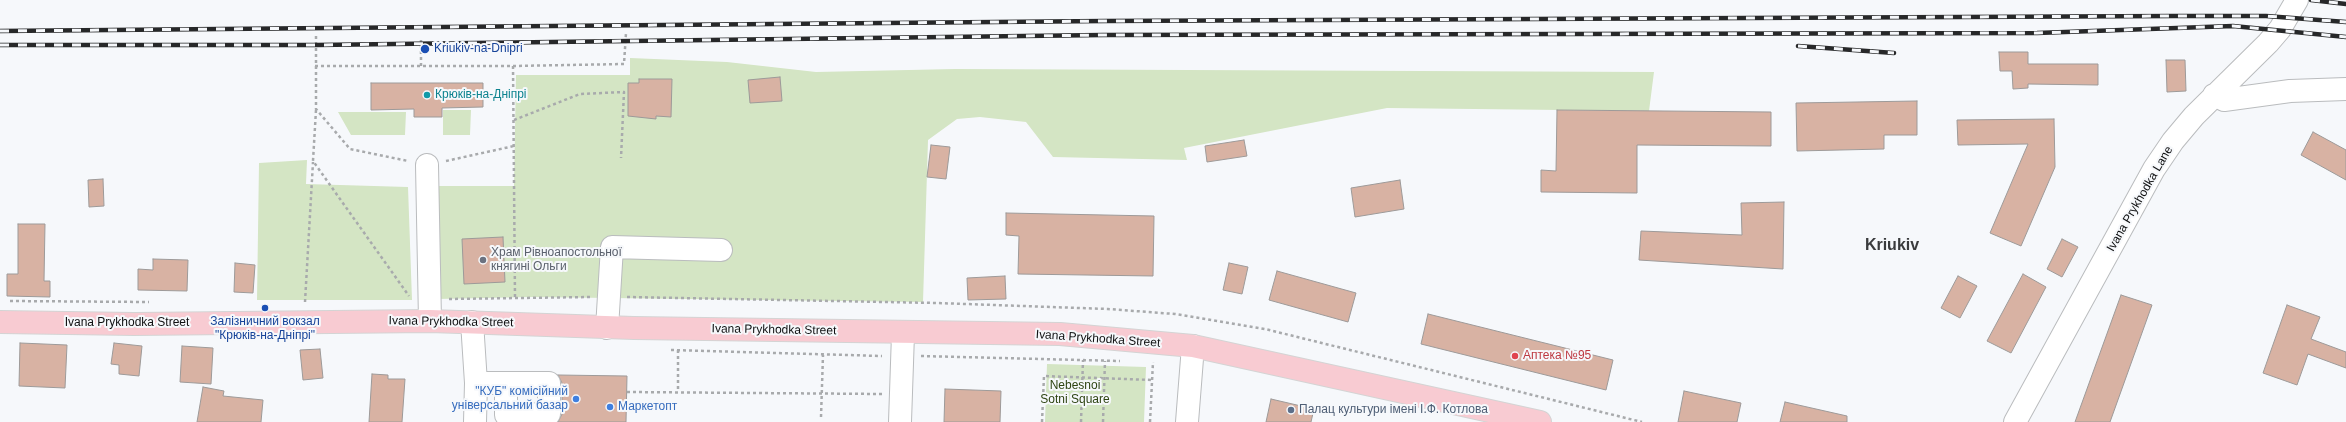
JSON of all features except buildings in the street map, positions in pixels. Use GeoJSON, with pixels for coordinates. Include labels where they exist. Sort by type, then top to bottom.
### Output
{"type":"FeatureCollection","features":[{"type":"Feature","properties":{"kind":"main road","name":"Ivana Prykhodka Street"},"geometry":{"type":"LineString","coordinates":[[0,322],[142,324],[430,321],[607,328],[902,334],[1060,334],[1193,346],[1540,422]]}},
{"type":"Feature","properties":{"kind":"street","name":"Ivana Prykhodka Lane"},"geometry":{"type":"LineString","coordinates":[[2015,422],[2154,169],[2182,128],[2214,95],[2249,64],[2280,29],[2297,0]]}},
{"type":"Feature","properties":{"kind":"street"},"geometry":{"type":"LineString","coordinates":[[2214,95],[2224,100],[2290,91],[2346,89]]}},
{"type":"Feature","properties":{"kind":"street"},"geometry":{"type":"LineString","coordinates":[[427,165],[430,321]]}},
{"type":"Feature","properties":{"kind":"street"},"geometry":{"type":"LineString","coordinates":[[607,328],[612,247],[721,250]]}},
{"type":"Feature","properties":{"kind":"street"},"geometry":{"type":"LineString","coordinates":[[472,322],[476,383],[475,422]]}},
{"type":"Feature","properties":{"kind":"street"},"geometry":{"type":"LineString","coordinates":[[900,422],[902,334]]}},
{"type":"Feature","properties":{"kind":"street"},"geometry":{"type":"LineString","coordinates":[[1187,422],[1193,346]]}},
{"type":"Feature","properties":{"kind":"street"},"geometry":{"type":"LineString","coordinates":[[476,383],[506,384]]}},
{"type":"Feature","properties":{"kind":"path"},"geometry":{"type":"LineString","coordinates":[[316,66],[514,66],[624,64],[626,33]]}},
{"type":"Feature","properties":{"kind":"path"},"geometry":{"type":"LineString","coordinates":[[305,302],[316,109],[316,36]]}},
{"type":"Feature","properties":{"kind":"path"},"geometry":{"type":"LineString","coordinates":[[421,66],[422,40]]}},
{"type":"Feature","properties":{"kind":"path"},"geometry":{"type":"LineString","coordinates":[[514,66],[514,298]]}},
{"type":"Feature","properties":{"kind":"path"},"geometry":{"type":"LineString","coordinates":[[514,120],[580,94],[624,92],[621,158]]}},
{"type":"Feature","properties":{"kind":"path"},"geometry":{"type":"LineString","coordinates":[[316,109],[350,149],[427,165],[514,146]]}},
{"type":"Feature","properties":{"kind":"path"},"geometry":{"type":"LineString","coordinates":[[313,161],[412,300]]}},
{"type":"Feature","properties":{"kind":"path"},"geometry":{"type":"LineString","coordinates":[[670,350],[823,355],[1128,361]]}},
{"type":"Feature","properties":{"kind":"path"},"geometry":{"type":"LineString","coordinates":[[678,350],[678,392]]}},
{"type":"Feature","properties":{"kind":"path"},"geometry":{"type":"LineString","coordinates":[[821,417],[823,355]]}},
{"type":"Feature","properties":{"kind":"path"},"geometry":{"type":"LineString","coordinates":[[1080,422],[1083,360]]}},
{"type":"Feature","properties":{"kind":"path"},"geometry":{"type":"LineString","coordinates":[[1103,422],[1105,360]]}},
{"type":"Feature","properties":{"kind":"path"},"geometry":{"type":"LineString","coordinates":[[1150,422],[1152,380],[1151,362],[1160,363]]}},
{"type":"Feature","properties":{"kind":"path"},"geometry":{"type":"LineString","coordinates":[[1042,422],[1044,376],[1152,380]]}},
{"type":"Feature","properties":{"kind":"path"},"geometry":{"type":"LineString","coordinates":[[627,392],[900,394]]}},
{"type":"Feature","properties":{"kind":"green space"},"geometry":{"type":"Polygon","coordinates":[[[630,58],[727,62],[816,72],[955,69],[1654,72],[1649,111],[1387,108],[1184,148],[1187,160],[1053,157],[1026,122],[980,117],[957,119],[928,140],[923,302],[532,297],[437,299],[439,186],[514,186],[516,75],[630,75],[630,58]]]}},
{"type":"Feature","properties":{"kind":"green space"},"geometry":{"type":"Polygon","coordinates":[[[443,110],[471,110],[470,135],[443,135],[443,110]]]}},
{"type":"Feature","properties":{"kind":"green space"},"geometry":{"type":"Polygon","coordinates":[[[338,112],[406,112],[405,135],[351,135],[338,112]]]}},
{"type":"Feature","properties":{"kind":"green space"},"geometry":{"type":"Polygon","coordinates":[[[307,160],[306,184],[408,187],[412,300],[257,300],[259,163],[307,160]]]}},
{"type":"Feature","properties":{"kind":"green space","name":"Nebesnoi Sotni Square"},"geometry":{"type":"Polygon","coordinates":[[[1047,364],[1146,367],[1144,422],[1045,422],[1047,364]]]}},
{"type":"Feature","properties":{"kind":"railway"},"geometry":{"type":"LineString","coordinates":[[2311,0],[2346,4]]}},
{"type":"Feature","properties":{"kind":"railway"},"geometry":{"type":"LineString","coordinates":[[0,31],[1105,21],[2174,16],[2266,16],[2346,22]]}},
{"type":"Feature","properties":{"kind":"railway"},"geometry":{"type":"LineString","coordinates":[[0,45],[316,45],[1103,35],[2037,33],[2233,26],[2346,37]]}},
{"type":"Feature","properties":{"kind":"railway"},"geometry":{"type":"LineString","coordinates":[[1798,46],[1894,53]]}},
{"type":"Feature","properties":{"kind":"place","name":"Kriukiv-na-Dnipri"},"geometry":{"type":"Point","coordinates":[425,49]}},
{"type":"Feature","properties":{"kind":"place","name":"Крюків-на-Дніпрі"},"geometry":{"type":"Point","coordinates":[427,95]}},
{"type":"Feature","properties":{"kind":"place","name":"Храм Рівноапостольної княгині Ольги"},"geometry":{"type":"Point","coordinates":[483,260]}},
{"type":"Feature","properties":{"kind":"place","name":"Залізничний вокзал \"Крюкiв-на-Днiпрi\""},"geometry":{"type":"Point","coordinates":[265,308]}},
{"type":"Feature","properties":{"kind":"place","name":"Аптека №95"},"geometry":{"type":"Point","coordinates":[1515,356]}},
{"type":"Feature","properties":{"kind":"place","name":"\"КУБ\" комісійний універсальний базар"},"geometry":{"type":"Point","coordinates":[576,399]}},
{"type":"Feature","properties":{"kind":"place","name":"Маркетопт"},"geometry":{"type":"Point","coordinates":[610,407]}},
{"type":"Feature","properties":{"kind":"place","name":"Палац культури імені І.Ф. Котлова"},"geometry":{"type":"Point","coordinates":[1291,410]}},
{"type":"Feature","properties":{"kind":"district","name":"Kriukiv"},"geometry":{"type":"Point","coordinates":[1892,246]}}]}
